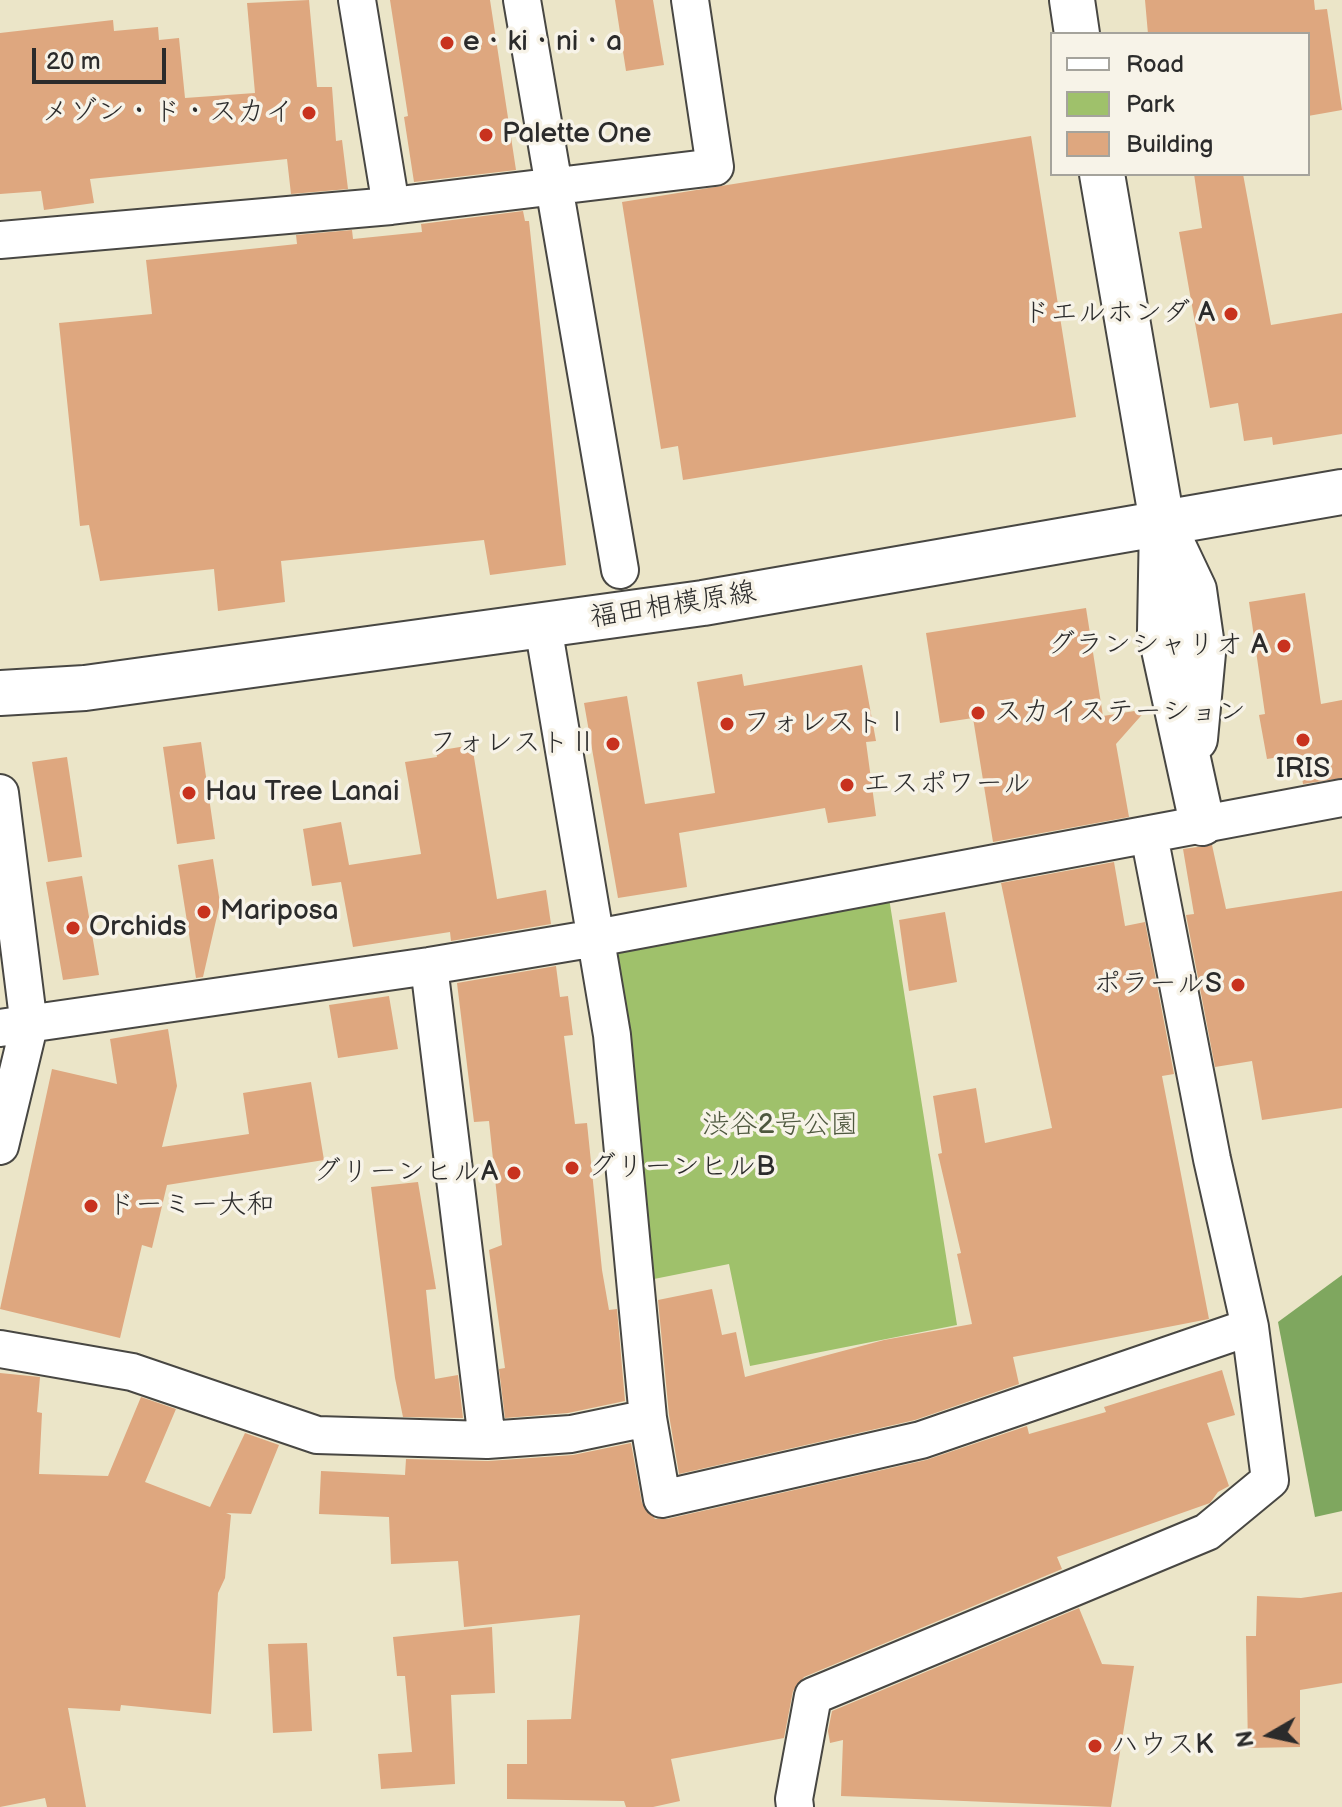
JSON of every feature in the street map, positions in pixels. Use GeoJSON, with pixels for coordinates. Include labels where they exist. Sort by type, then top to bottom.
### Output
{"type":"FeatureCollection","features":[{"type":"Feature","properties":{"kind":"street"},"geometry":{"type":"LineString","coordinates":[[357,0],[391,206]]}},
{"type":"Feature","properties":{"kind":"street"},"geometry":{"type":"LineString","coordinates":[[522,0],[620,570]]}},
{"type":"Feature","properties":{"kind":"street"},"geometry":{"type":"LineString","coordinates":[[0,240],[391,206],[715,167],[690,0]]}},
{"type":"Feature","properties":{"kind":"street"},"geometry":{"type":"LineString","coordinates":[[1072,0],[1077,32]]}},
{"type":"Feature","properties":{"kind":"street"},"geometry":{"type":"LineString","coordinates":[[1102,176],[1162,522],[1194,590],[1203,653],[1192,768],[1202,823]]}},
{"type":"Feature","properties":{"kind":"street","name":"福田相模原線"},"geometry":{"type":"LineString","coordinates":[[0,693],[85,688],[704,603],[1342,492]]}},
{"type":"Feature","properties":{"kind":"street"},"geometry":{"type":"LineString","coordinates":[[543,626],[612,1035],[648,1418],[662,1499],[921,1440],[1250,1327]]}},
{"type":"Feature","properties":{"kind":"street"},"geometry":{"type":"LineString","coordinates":[[0,793],[14,1027],[0,1146]]}},
{"type":"Feature","properties":{"kind":"street"},"geometry":{"type":"LineString","coordinates":[[14,1027],[429,966],[596,938],[1342,798]]}},
{"type":"Feature","properties":{"kind":"street"},"geometry":{"type":"LineString","coordinates":[[795,1807],[813,1696],[1207,1532],[1270,1480],[1250,1327],[1212,1159],[1149,835]]}},
{"type":"Feature","properties":{"kind":"street"},"geometry":{"type":"LineString","coordinates":[[429,966],[487,1440]]}},
{"type":"Feature","properties":{"kind":"street"},"geometry":{"type":"LineString","coordinates":[[0,1349],[132,1372],[317,1435],[487,1440],[571,1434],[648,1418]]}},
{"type":"Feature","properties":{"kind":"green space","name":"渋谷2号公園"},"geometry":{"type":"Polygon","coordinates":[[[889,898],[957,1325],[750,1366],[729,1264],[654,1279],[614,948],[889,898]]]}},
{"type":"Feature","properties":{"kind":"green space"},"geometry":{"type":"Polygon","coordinates":[[[1342,1275],[1342,1511],[1315,1517],[1278,1322],[1342,1275]]]}},
{"type":"Feature","properties":{"kind":"building"},"geometry":{"type":"Polygon","coordinates":[[[309,0],[317,87],[332,87],[336,141],[342,140],[348,189],[291,194],[287,159],[90,179],[94,203],[44,210],[41,191],[0,194],[0,33],[113,20],[114,31],[158,27],[159,40],[179,38],[185,98],[255,93],[247,3],[309,0]]]}},
{"type":"Feature","properties":{"kind":"building"},"geometry":{"type":"Polygon","coordinates":[[[390,0],[490,0],[516,170],[414,182],[404,117],[408,116],[390,0]]]}},
{"type":"Feature","properties":{"kind":"building"},"geometry":{"type":"Polygon","coordinates":[[[615,0],[653,0],[664,65],[626,71],[615,0]]]}},
{"type":"Feature","properties":{"kind":"building"},"geometry":{"type":"Polygon","coordinates":[[[1145,0],[1314,0],[1315,10],[1327,9],[1342,110],[1310,116],[1310,32],[1148,32],[1145,0]]]}},
{"type":"Feature","properties":{"kind":"building"},"geometry":{"type":"Polygon","coordinates":[[[1031,136],[1076,417],[683,480],[678,446],[661,449],[622,202],[1031,136]]]}},
{"type":"Feature","properties":{"kind":"building"},"geometry":{"type":"Polygon","coordinates":[[[1194,176],[1243,176],[1271,325],[1342,313],[1342,434],[1273,445],[1272,437],[1244,441],[1238,403],[1210,408],[1179,232],[1202,228],[1194,176]]]}},
{"type":"Feature","properties":{"kind":"building"},"geometry":{"type":"Polygon","coordinates":[[[523,211],[525,221],[529,221],[566,565],[490,575],[484,540],[281,561],[285,602],[218,611],[214,569],[100,581],[89,525],[80,526],[59,323],[152,314],[146,260],[297,244],[296,235],[352,230],[353,239],[422,232],[421,224],[523,211]]]}},
{"type":"Feature","properties":{"kind":"building"},"geometry":{"type":"Polygon","coordinates":[[[1305,593],[1321,704],[1342,700],[1342,778],[1303,784],[1298,754],[1267,759],[1259,715],[1265,714],[1249,602],[1305,593]]]}},
{"type":"Feature","properties":{"kind":"building","name":"スカイステーション"},"geometry":{"type":"Polygon","coordinates":[[[1086,608],[1103,716],[1147,709],[1116,744],[1129,817],[993,842],[973,718],[940,723],[926,633],[1086,608]]]}},
{"type":"Feature","properties":{"kind":"building"},"geometry":{"type":"Polygon","coordinates":[[[862,665],[876,741],[866,742],[876,816],[828,823],[825,808],[679,833],[687,887],[618,898],[584,703],[627,696],[645,804],[715,793],[697,682],[742,674],[744,686],[862,665]]]}},
{"type":"Feature","properties":{"kind":"building","name":"Hau Tree Lanai"},"geometry":{"type":"Polygon","coordinates":[[[201,742],[215,839],[177,844],[163,747],[201,742]]]}},
{"type":"Feature","properties":{"kind":"building"},"geometry":{"type":"Polygon","coordinates":[[[472,745],[497,899],[546,890],[551,924],[451,941],[450,932],[353,947],[341,882],[312,886],[303,829],[341,822],[349,865],[421,854],[405,762],[437,757],[436,751],[472,745]]]}},
{"type":"Feature","properties":{"kind":"building"},"geometry":{"type":"Polygon","coordinates":[[[67,757],[82,857],[48,862],[32,762],[67,757]]]}},
{"type":"Feature","properties":{"kind":"building"},"geometry":{"type":"Polygon","coordinates":[[[1212,845],[1226,909],[1342,891],[1342,1108],[1262,1120],[1252,1061],[1215,1067],[1186,915],[1194,914],[1183,849],[1212,845]]]}},
{"type":"Feature","properties":{"kind":"building","name":"Mariposa"},"geometry":{"type":"Polygon","coordinates":[[[213,859],[220,903],[203,977],[196,978],[178,865],[213,859]]]}},
{"type":"Feature","properties":{"kind":"building"},"geometry":{"type":"Polygon","coordinates":[[[1114,862],[1125,926],[1145,922],[1174,1074],[1162,1076],[1209,1319],[1013,1357],[1019,1384],[915,1420],[679,1474],[669,1415],[658,1300],[712,1289],[722,1335],[736,1332],[745,1377],[884,1340],[972,1324],[957,1254],[961,1253],[938,1154],[942,1153],[933,1096],[976,1088],[985,1143],[1052,1128],[1001,883],[1114,862]]]}},
{"type":"Feature","properties":{"kind":"building","name":"Orchids"},"geometry":{"type":"Polygon","coordinates":[[[82,876],[99,975],[63,980],[46,882],[82,876]]]}},
{"type":"Feature","properties":{"kind":"building"},"geometry":{"type":"Polygon","coordinates":[[[945,912],[957,982],[909,991],[899,920],[945,912]]]}},
{"type":"Feature","properties":{"kind":"building"},"geometry":{"type":"Polygon","coordinates":[[[556,966],[560,997],[568,996],[573,1035],[564,1036],[575,1124],[587,1123],[602,1270],[609,1310],[617,1309],[625,1401],[568,1413],[505,1418],[499,1369],[505,1368],[489,1250],[502,1245],[489,1121],[474,1122],[457,983],[556,966]]]}},
{"type":"Feature","properties":{"kind":"building"},"geometry":{"type":"Polygon","coordinates":[[[389,996],[398,1049],[338,1058],[329,1005],[389,996]]]}},
{"type":"Feature","properties":{"kind":"building"},"geometry":{"type":"Polygon","coordinates":[[[168,1029],[177,1086],[162,1147],[249,1134],[243,1093],[311,1082],[324,1160],[167,1185],[152,1248],[142,1245],[120,1338],[0,1309],[52,1069],[117,1084],[110,1039],[168,1029]]]}},
{"type":"Feature","properties":{"kind":"building"},"geometry":{"type":"Polygon","coordinates":[[[418,1182],[436,1289],[426,1290],[435,1379],[458,1375],[463,1418],[403,1417],[395,1378],[371,1187],[418,1182]]]}},
{"type":"Feature","properties":{"kind":"building"},"geometry":{"type":"Polygon","coordinates":[[[1222,1370],[1235,1415],[1207,1423],[1229,1486],[1218,1492],[1210,1503],[1057,1557],[1062,1569],[804,1677],[793,1691],[784,1738],[671,1759],[680,1801],[653,1807],[626,1807],[624,1801],[507,1799],[507,1764],[527,1764],[527,1720],[571,1719],[580,1615],[464,1627],[458,1561],[391,1564],[389,1517],[319,1514],[321,1471],[405,1475],[406,1459],[488,1461],[573,1455],[631,1443],[642,1503],[655,1519],[667,1519],[926,1460],[1027,1426],[1029,1434],[1106,1412],[1104,1407],[1222,1370]]]}},
{"type":"Feature","properties":{"kind":"building"},"geometry":{"type":"Polygon","coordinates":[[[0,1373],[40,1377],[37,1412],[42,1413],[39,1474],[108,1476],[141,1397],[176,1409],[145,1482],[210,1507],[245,1433],[279,1445],[251,1514],[226,1513],[231,1515],[225,1578],[218,1593],[211,1714],[121,1705],[120,1711],[68,1708],[86,1807],[47,1807],[45,1798],[0,1807],[0,1373]]]}},
{"type":"Feature","properties":{"kind":"building"},"geometry":{"type":"Polygon","coordinates":[[[1342,1592],[1342,1683],[1300,1690],[1300,1747],[1248,1748],[1246,1636],[1256,1636],[1257,1596],[1301,1598],[1342,1592]]]}},
{"type":"Feature","properties":{"kind":"building"},"geometry":{"type":"Polygon","coordinates":[[[1079,1608],[1102,1664],[1134,1666],[1111,1807],[841,1796],[843,1740],[830,1743],[828,1731],[832,1711],[1079,1608]]]}},
{"type":"Feature","properties":{"kind":"building"},"geometry":{"type":"Polygon","coordinates":[[[492,1627],[495,1693],[451,1695],[455,1784],[381,1789],[378,1754],[412,1752],[405,1676],[397,1676],[393,1637],[492,1627]]]}},
{"type":"Feature","properties":{"kind":"building"},"geometry":{"type":"Polygon","coordinates":[[[307,1643],[312,1731],[273,1733],[268,1644],[307,1643]]]}},
{"type":"Feature","properties":{"kind":"place","name":"e・ki・ni・a"},"geometry":{"type":"Point","coordinates":[447,43]}},
{"type":"Feature","properties":{"kind":"place","name":"メゾン・ド・スカイ"},"geometry":{"type":"Point","coordinates":[309,113]}},
{"type":"Feature","properties":{"kind":"place","name":"Palette One"},"geometry":{"type":"Point","coordinates":[486,135]}},
{"type":"Feature","properties":{"kind":"place","name":"ドエルホンダ A"},"geometry":{"type":"Point","coordinates":[1231,314]}},
{"type":"Feature","properties":{"kind":"place","name":"グランシャリオ A"},"geometry":{"type":"Point","coordinates":[1284,646]}},
{"type":"Feature","properties":{"kind":"place","name":"スカイステーション"},"geometry":{"type":"Point","coordinates":[978,713]}},
{"type":"Feature","properties":{"kind":"place","name":"フォレストⅠ"},"geometry":{"type":"Point","coordinates":[727,724]}},
{"type":"Feature","properties":{"kind":"place","name":"IRIS"},"geometry":{"type":"Point","coordinates":[1303,740]}},
{"type":"Feature","properties":{"kind":"place","name":"フォレストⅡ"},"geometry":{"type":"Point","coordinates":[613,744]}},
{"type":"Feature","properties":{"kind":"place","name":"エスポワール"},"geometry":{"type":"Point","coordinates":[847,785]}},
{"type":"Feature","properties":{"kind":"place","name":"Hau Tree Lanai"},"geometry":{"type":"Point","coordinates":[189,793]}},
{"type":"Feature","properties":{"kind":"place","name":"Mariposa"},"geometry":{"type":"Point","coordinates":[204,912]}},
{"type":"Feature","properties":{"kind":"place","name":"Orchids"},"geometry":{"type":"Point","coordinates":[73,928]}},
{"type":"Feature","properties":{"kind":"place","name":"ポラールS"},"geometry":{"type":"Point","coordinates":[1238,985]}},
{"type":"Feature","properties":{"kind":"place","name":"グリーンヒルB"},"geometry":{"type":"Point","coordinates":[572,1168]}},
{"type":"Feature","properties":{"kind":"place","name":"グリーンヒルA"},"geometry":{"type":"Point","coordinates":[514,1173]}},
{"type":"Feature","properties":{"kind":"place","name":"ドーミー大和"},"geometry":{"type":"Point","coordinates":[91,1206]}},
{"type":"Feature","properties":{"kind":"place","name":"ハウスK"},"geometry":{"type":"Point","coordinates":[1095,1746]}}]}
